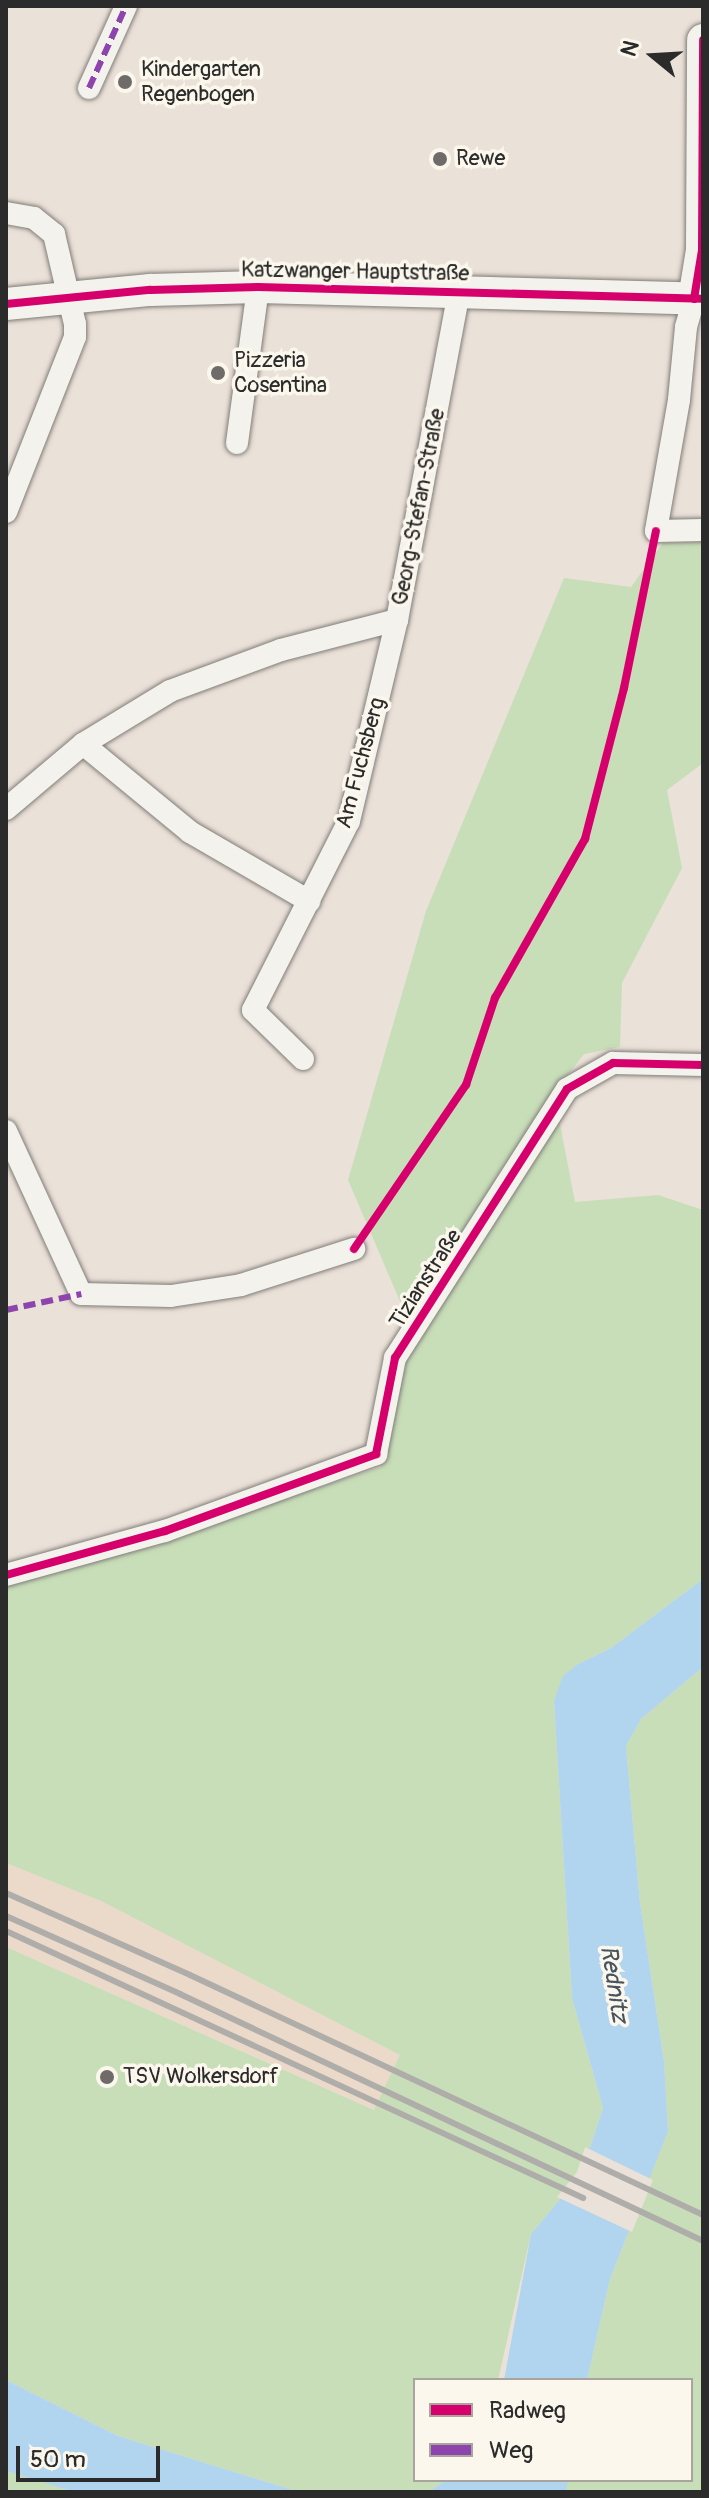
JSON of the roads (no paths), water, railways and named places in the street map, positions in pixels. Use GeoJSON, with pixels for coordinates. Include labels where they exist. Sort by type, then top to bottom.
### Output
{"type":"FeatureCollection","features":[{"type":"Feature","properties":{"kind":"main road"},"geometry":{"type":"LineString","coordinates":[[698,299],[702,250],[703,40]]}},
{"type":"Feature","properties":{"kind":"main road","name":"Katzwanger Hauptstraße"},"geometry":{"type":"LineString","coordinates":[[6,304],[69,296],[258,287],[698,299]]}},
{"type":"Feature","properties":{"kind":"street"},"geometry":{"type":"LineString","coordinates":[[89,88],[126,6]]}},
{"type":"Feature","properties":{"kind":"street"},"geometry":{"type":"LineString","coordinates":[[6,213],[34,218],[54,234],[75,337],[6,512]]}},
{"type":"Feature","properties":{"kind":"street","name":"Katzwanger Hauptstraße"},"geometry":{"type":"LineString","coordinates":[[237,443],[258,287]]}},
{"type":"Feature","properties":{"kind":"street","name":"Georg-Stefan-Straße"},"geometry":{"type":"LineString","coordinates":[[6,809],[83,744],[170,691],[281,650],[397,620],[459,292]]}},
{"type":"Feature","properties":{"kind":"street"},"geometry":{"type":"LineString","coordinates":[[698,299],[686,327],[679,400],[656,531],[703,530]]}},
{"type":"Feature","properties":{"kind":"street","name":"Am Fuchsberg"},"geometry":{"type":"LineString","coordinates":[[303,1059],[253,1010],[349,821],[397,620]]}},
{"type":"Feature","properties":{"kind":"street"},"geometry":{"type":"LineString","coordinates":[[83,744],[190,832],[309,901]]}},
{"type":"Feature","properties":{"kind":"street","name":"Tizianstraße"},"geometry":{"type":"LineString","coordinates":[[6,1575],[165,1531],[376,1454],[395,1358],[512,1181],[567,1089],[613,1063],[703,1065]]}},
{"type":"Feature","properties":{"kind":"street"},"geometry":{"type":"LineString","coordinates":[[6,1131],[81,1294],[171,1296],[241,1285],[354,1249]]}},
{"type":"Feature","properties":{"kind":"water","name":"Rednitz"},"geometry":{"type":"Polygon","coordinates":[[[703,1579],[703,1667],[641,1719],[626,1746],[640,1903],[664,2061],[668,2131],[610,2279],[587,2378],[504,2378],[531,2234],[581,2174],[603,2108],[572,1998],[554,1701],[563,1676],[578,1664],[611,1648],[703,1579]]]}},
{"type":"Feature","properties":{"kind":"water"},"geometry":{"type":"Polygon","coordinates":[[[6,2380],[118,2436],[299,2492],[75,2492],[6,2471],[6,2380]]]}},
{"type":"Feature","properties":{"kind":"water"},"geometry":{"type":"Polygon","coordinates":[[[443,2482],[568,2482],[566,2492],[428,2492],[443,2482]]]}},
{"type":"Feature","properties":{"kind":"railway"},"geometry":{"type":"LineString","coordinates":[[6,1893],[190,1975],[703,2215]]}},
{"type":"Feature","properties":{"kind":"railway"},"geometry":{"type":"LineString","coordinates":[[6,1916],[180,1994],[703,2241]]}},
{"type":"Feature","properties":{"kind":"railway"},"geometry":{"type":"LineString","coordinates":[[6,1931],[583,2198]]}},
{"type":"Feature","properties":{"kind":"place","name":"Kindergarten Regenbogen"},"geometry":{"type":"Point","coordinates":[125,82]}},
{"type":"Feature","properties":{"kind":"place","name":"Rewe"},"geometry":{"type":"Point","coordinates":[440,159]}},
{"type":"Feature","properties":{"kind":"place","name":"Pizzeria Cosentina"},"geometry":{"type":"Point","coordinates":[218,373]}},
{"type":"Feature","properties":{"kind":"place","name":"TSV Wolkersdorf"},"geometry":{"type":"Point","coordinates":[107,2077]}}]}
